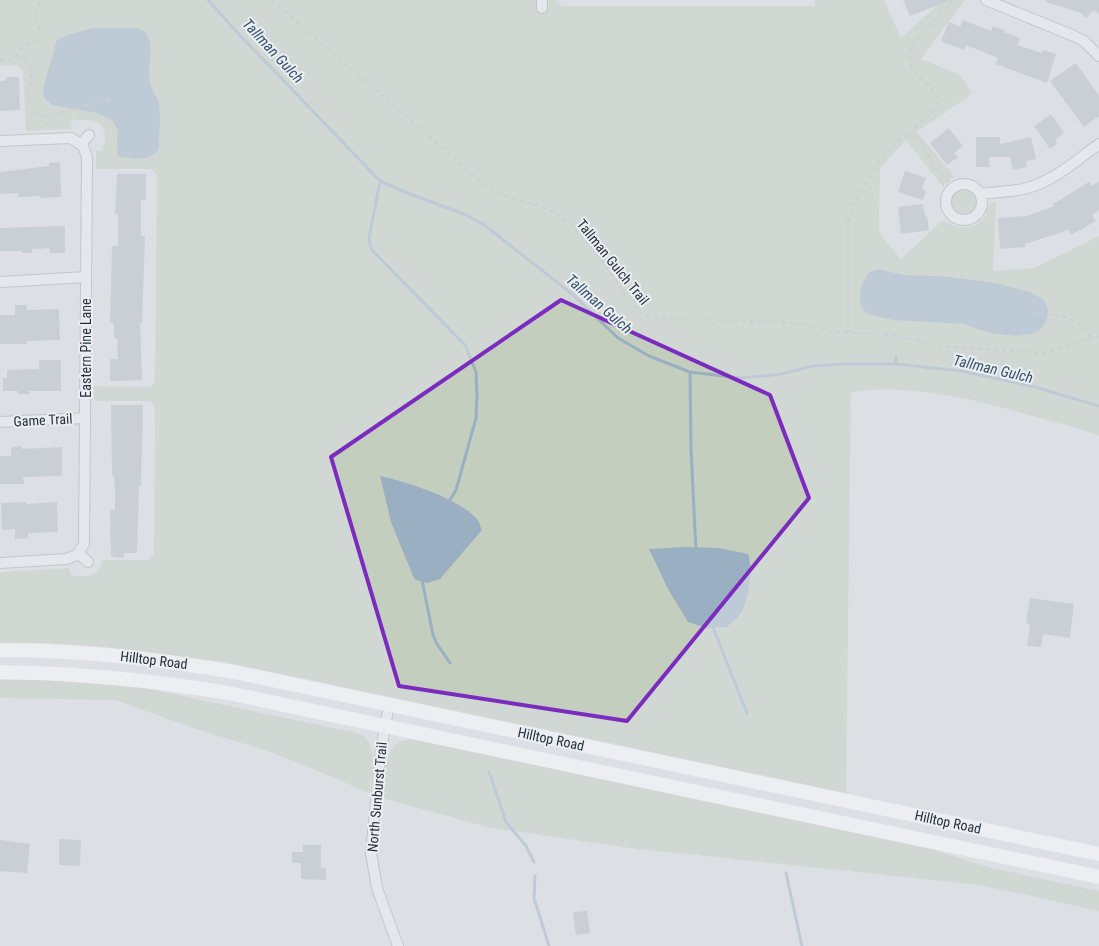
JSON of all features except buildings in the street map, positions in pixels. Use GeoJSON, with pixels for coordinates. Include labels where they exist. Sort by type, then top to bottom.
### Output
{"type":"FeatureCollection","features":[{"type":"Feature","properties":{"kind":"main road","name":"Hilltop Road"},"geometry":{"type":"LineString","coordinates":[[0,650],[104,654],[200,666],[1099,854]]}},
{"type":"Feature","properties":{"kind":"main road","name":"Hilltop Road"},"geometry":{"type":"LineString","coordinates":[[0,672],[94,676],[165,683],[238,695],[1093,876]]}},
{"type":"Feature","properties":{"kind":"street"},"geometry":{"type":"LineString","coordinates":[[986,0],[1074,36],[1088,45],[1099,56]]}},
{"type":"Feature","properties":{"kind":"street"},"geometry":{"type":"LineString","coordinates":[[0,141],[69,138],[81,144],[89,135]]}},
{"type":"Feature","properties":{"kind":"street","name":"Eastern Pine Lane"},"geometry":{"type":"LineString","coordinates":[[78,553],[84,542],[87,157],[81,144]]}},
{"type":"Feature","properties":{"kind":"street"},"geometry":{"type":"LineString","coordinates":[[980,194],[1022,189],[1041,184],[1099,144]]}},
{"type":"Feature","properties":{"kind":"street"},"geometry":{"type":"LineString","coordinates":[[0,282],[86,277]]}},
{"type":"Feature","properties":{"kind":"street","name":"Game Trail"},"geometry":{"type":"LineString","coordinates":[[0,422],[85,418]]}},
{"type":"Feature","properties":{"kind":"street"},"geometry":{"type":"LineString","coordinates":[[0,563],[66,559],[78,553],[88,562]]}},
{"type":"Feature","properties":{"kind":"street","name":"North Sunburst Trail"},"geometry":{"type":"LineString","coordinates":[[389,704],[378,769],[371,853],[377,888],[398,946]]}},
{"type":"Feature","properties":{"kind":"path"},"geometry":{"type":"LineString","coordinates":[[0,60],[10,60],[17,56],[24,46],[37,41],[40,36],[40,30],[35,16],[41,0]]}},
{"type":"Feature","properties":{"kind":"path","name":"Tallman Gulch Trail"},"geometry":{"type":"LineString","coordinates":[[272,0],[486,186],[505,196],[550,210],[566,220],[587,242],[638,312],[648,317],[661,319],[786,322],[814,326],[834,332],[902,336],[939,346],[1042,353],[1099,337]]}},
{"type":"Feature","properties":{"kind":"path"},"geometry":{"type":"LineString","coordinates":[[911,136],[915,126],[934,113],[938,102],[934,91],[913,70],[910,62],[911,49],[913,44],[953,0]]}},
{"type":"Feature","properties":{"kind":"path"},"geometry":{"type":"LineString","coordinates":[[17,56],[27,61],[32,69],[29,98],[31,105],[37,113],[45,118],[47,125]]}},
{"type":"Feature","properties":{"kind":"path"},"geometry":{"type":"LineString","coordinates":[[45,118],[115,98]]}},
{"type":"Feature","properties":{"kind":"path"},"geometry":{"type":"LineString","coordinates":[[848,332],[848,233],[850,211],[887,152],[901,138],[911,136],[922,142],[934,166],[949,182]]}},
{"type":"Feature","properties":{"kind":"path"},"geometry":{"type":"LineString","coordinates":[[1031,313],[1051,314],[1068,318],[1084,326],[1092,338]]}},
{"type":"Feature","properties":{"kind":"highlighted area"},"geometry":{"type":"Polygon","coordinates":[[[561,300],[770,395],[809,498],[627,721],[399,686],[331,457],[561,300]]]}},
{"type":"Feature","properties":{"kind":"green space"},"geometry":{"type":"Polygon","coordinates":[[[0,0],[556,0],[562,6],[815,6],[815,0],[884,0],[901,38],[943,0],[965,0],[921,59],[960,75],[973,93],[917,132],[955,177],[949,180],[943,187],[906,140],[880,168],[879,233],[901,259],[943,220],[955,226],[972,226],[987,215],[986,211],[990,203],[996,201],[993,271],[1034,268],[1099,236],[1099,436],[1077,428],[946,395],[899,390],[851,392],[846,793],[224,662],[105,647],[48,643],[0,643],[0,572],[68,568],[71,575],[86,576],[98,570],[102,560],[149,560],[154,555],[155,407],[150,401],[94,401],[94,386],[150,387],[155,382],[157,175],[152,169],[96,169],[96,151],[102,151],[105,137],[104,130],[94,121],[76,121],[75,119],[71,120],[72,129],[26,131],[23,70],[17,65],[0,66],[0,0]]]}},
{"type":"Feature","properties":{"kind":"green space"},"geometry":{"type":"Polygon","coordinates":[[[964,189],[973,193],[977,202],[973,211],[964,215],[955,211],[951,202],[955,193],[964,189]]]}},
{"type":"Feature","properties":{"kind":"green space"},"geometry":{"type":"Polygon","coordinates":[[[0,680],[48,680],[145,688],[357,733],[369,743],[372,751],[373,759],[369,793],[261,749],[196,729],[115,700],[0,698],[0,680]]]}},
{"type":"Feature","properties":{"kind":"green space"},"geometry":{"type":"Polygon","coordinates":[[[413,739],[930,849],[992,868],[1099,891],[1099,911],[980,885],[629,848],[487,827],[382,798],[385,766],[390,751],[401,741],[413,739]]]}},
{"type":"Feature","properties":{"kind":"water"},"geometry":{"type":"Polygon","coordinates":[[[93,28],[139,28],[149,38],[150,82],[158,101],[160,114],[159,147],[153,155],[142,158],[120,157],[117,154],[118,131],[112,120],[97,113],[52,105],[44,98],[43,89],[57,40],[64,36],[93,28]]]}},
{"type":"Feature","properties":{"kind":"water"},"geometry":{"type":"Polygon","coordinates":[[[878,269],[904,275],[941,276],[996,283],[1030,292],[1044,300],[1048,310],[1047,320],[1042,328],[1032,334],[1016,336],[996,334],[964,324],[893,320],[867,314],[860,304],[861,286],[868,273],[878,269]]]}},
{"type":"Feature","properties":{"kind":"water"},"geometry":{"type":"Polygon","coordinates":[[[380,476],[416,486],[443,497],[465,509],[478,520],[482,530],[440,579],[427,583],[416,580],[413,576],[391,522],[380,476]]]}},
{"type":"Feature","properties":{"kind":"water"},"geometry":{"type":"Polygon","coordinates":[[[719,548],[748,554],[749,590],[745,604],[740,614],[727,627],[706,628],[688,622],[668,589],[649,549],[719,548]]]}},
{"type":"Feature","properties":{"kind":"waterway","name":"Tallman Gulch"},"geometry":{"type":"LineString","coordinates":[[208,0],[380,181],[464,214],[483,224],[572,294],[618,338],[649,356],[690,372],[741,378],[781,374],[813,366],[841,364],[896,364],[962,371],[1035,387],[1099,406]]}},
{"type":"Feature","properties":{"kind":"waterway"},"geometry":{"type":"LineString","coordinates":[[380,181],[369,238],[371,249],[465,345],[476,372],[476,418],[456,490],[448,503]]}},
{"type":"Feature","properties":{"kind":"waterway"},"geometry":{"type":"LineString","coordinates":[[896,356],[896,364]]}},
{"type":"Feature","properties":{"kind":"waterway"},"geometry":{"type":"LineString","coordinates":[[690,372],[691,449],[696,551]]}},
{"type":"Feature","properties":{"kind":"waterway"},"geometry":{"type":"LineString","coordinates":[[422,580],[433,635],[450,663]]}},
{"type":"Feature","properties":{"kind":"waterway"},"geometry":{"type":"LineString","coordinates":[[712,625],[747,713]]}},
{"type":"Feature","properties":{"kind":"waterway"},"geometry":{"type":"LineString","coordinates":[[489,772],[506,822],[526,846],[534,862]]}},
{"type":"Feature","properties":{"kind":"waterway"},"geometry":{"type":"LineString","coordinates":[[786,873],[802,946]]}},
{"type":"Feature","properties":{"kind":"waterway"},"geometry":{"type":"LineString","coordinates":[[535,876],[534,898],[549,946]]}}]}
